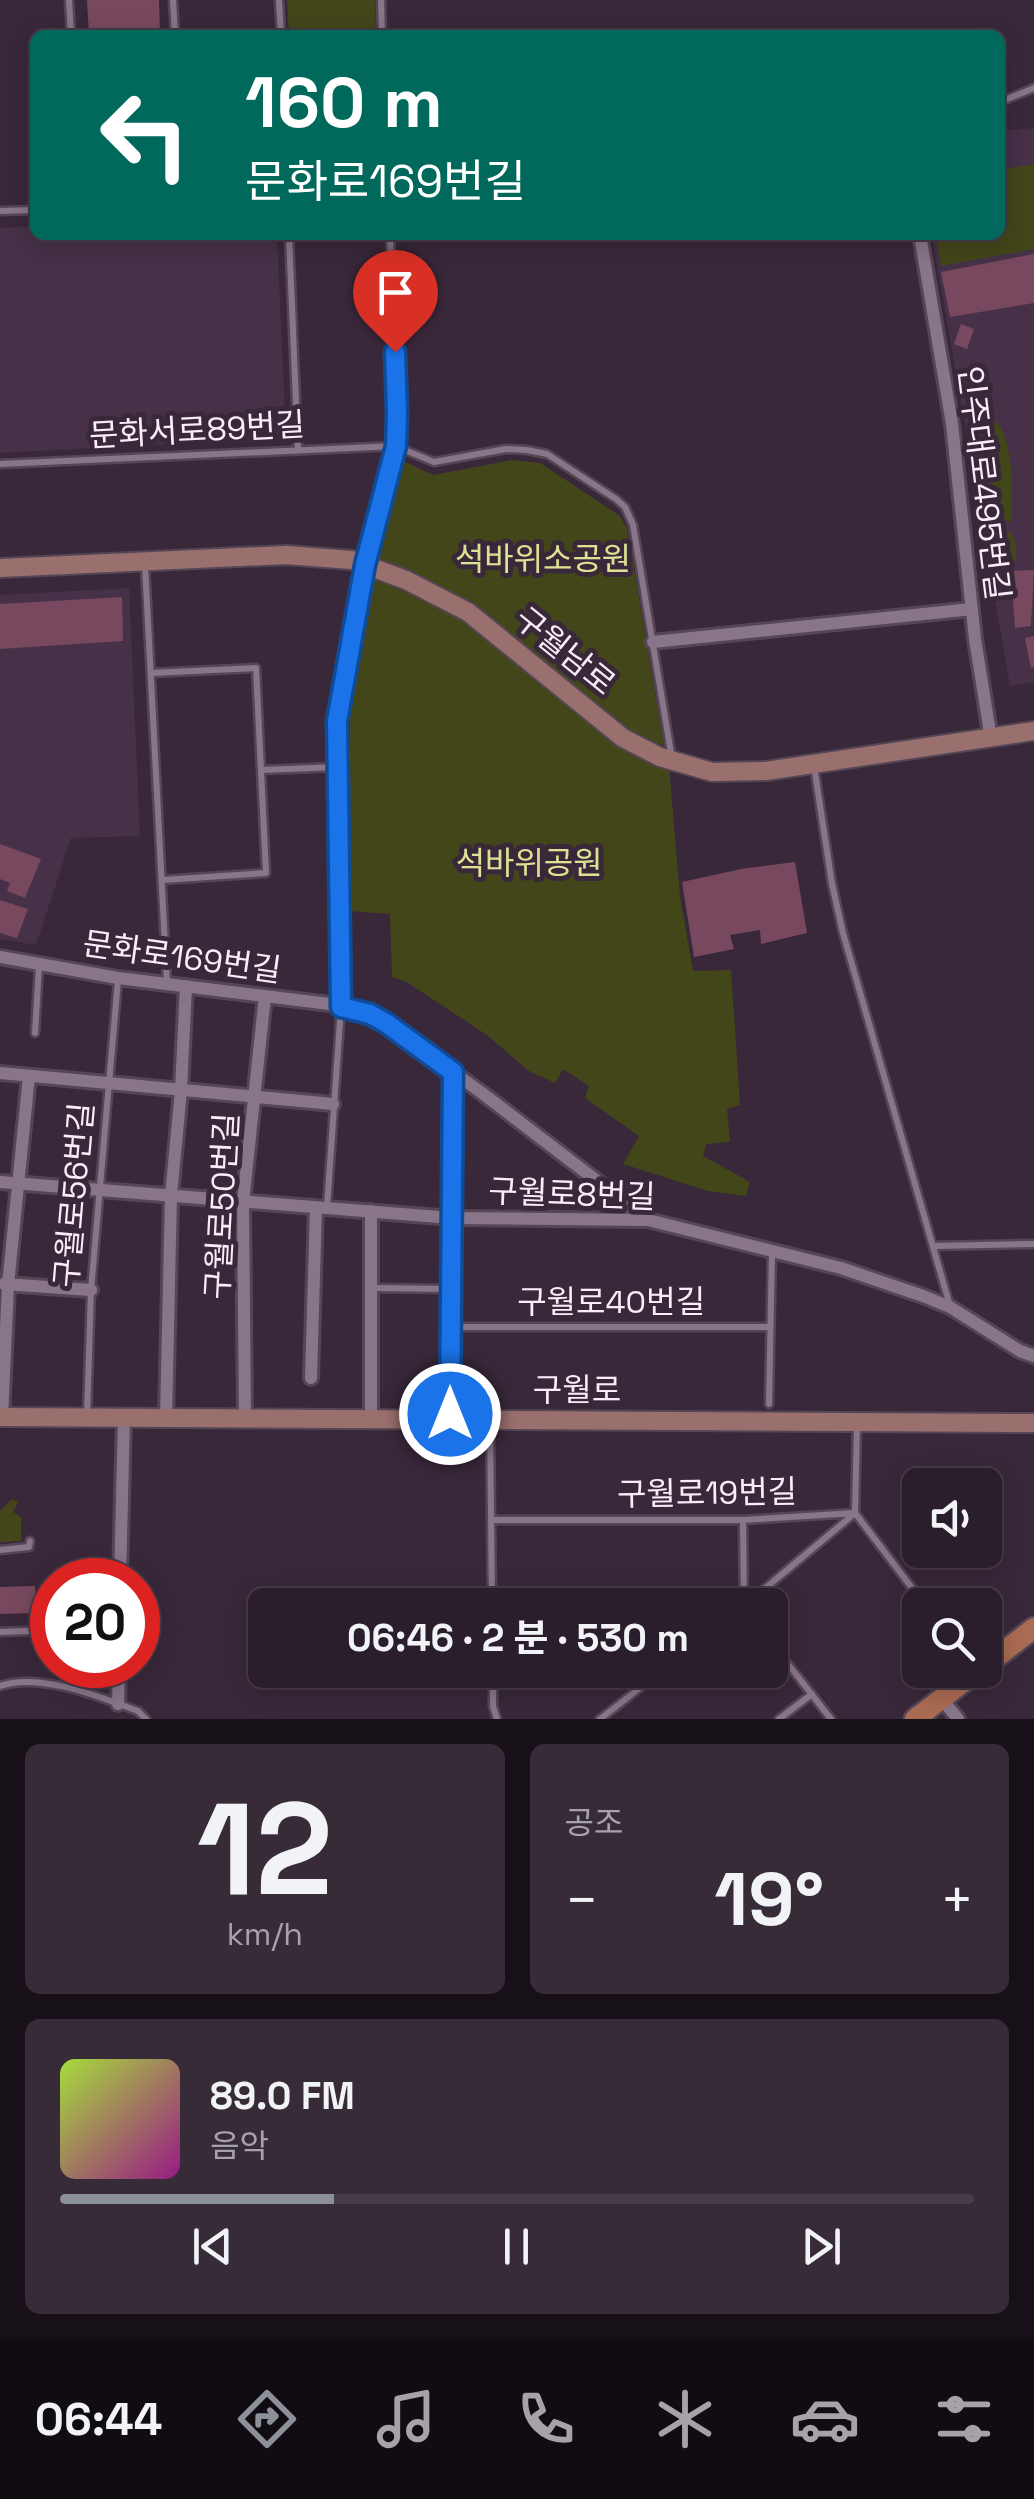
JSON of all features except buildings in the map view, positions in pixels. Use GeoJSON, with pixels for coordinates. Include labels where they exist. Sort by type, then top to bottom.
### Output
{"type":"FeatureCollection","features":[{"type":"Feature","properties":{"kind":"main road"},"geometry":{"type":"LineString","coordinates":[[1002,1652],[1034,1628]]}},
{"type":"Feature","properties":{"kind":"main road"},"geometry":{"type":"LineString","coordinates":[[916,1719],[955,1688]]}},
{"type":"Feature","properties":{"kind":"street","name":"인주대로495번길"},"geometry":{"type":"LineString","coordinates":[[921,240],[952,424],[991,739]]}},
{"type":"Feature","properties":{"kind":"street","name":"구월남로"},"geometry":{"type":"LineString","coordinates":[[0,568],[286,554],[352,560],[406,580],[468,612],[624,738],[672,760],[712,772],[766,770],[1034,731]]}},
{"type":"Feature","properties":{"kind":"street"},"geometry":{"type":"LineString","coordinates":[[653,642],[972,609]]}},
{"type":"Feature","properties":{"kind":"street","name":"문화로169번길"},"geometry":{"type":"LineString","coordinates":[[0,957],[370,1014],[648,1220]]}},
{"type":"Feature","properties":{"kind":"street"},"geometry":{"type":"LineString","coordinates":[[166,1418],[171,1196],[186,986]]}},
{"type":"Feature","properties":{"kind":"street","name":"구월로50번길"},"geometry":{"type":"LineString","coordinates":[[245,1418],[243,1202],[265,996]]}},
{"type":"Feature","properties":{"kind":"street"},"geometry":{"type":"LineString","coordinates":[[0,1073],[333,1104]]}},
{"type":"Feature","properties":{"kind":"street"},"geometry":{"type":"LineString","coordinates":[[1,1417],[4,1284],[28,1076]]}},
{"type":"Feature","properties":{"kind":"street","name":"구월로8번길"},"geometry":{"type":"LineString","coordinates":[[0,1182],[452,1218],[648,1220],[842,1268],[923,1296],[1034,1356]]}},
{"type":"Feature","properties":{"kind":"street"},"geometry":{"type":"LineString","coordinates":[[311,1378],[321,1208]]}},
{"type":"Feature","properties":{"kind":"street"},"geometry":{"type":"LineString","coordinates":[[371,1211],[371,1419]]}},
{"type":"Feature","properties":{"kind":"street"},"geometry":{"type":"LineString","coordinates":[[4,1284],[91,1290]]}},
{"type":"Feature","properties":{"kind":"street","name":"구월로"},"geometry":{"type":"LineString","coordinates":[[1,1417],[1034,1423]]}},
{"type":"Feature","properties":{"kind":"street"},"geometry":{"type":"LineString","coordinates":[[121,1558],[124,1418]]}},
{"type":"Feature","properties":{"kind":"street"},"geometry":{"type":"LineString","coordinates":[[118,1688],[118,1704]]}},
{"type":"Feature","properties":{"kind":"street"},"geometry":{"type":"LineString","coordinates":[[942,1698],[958,1719]]}},
{"type":"Feature","properties":{"kind":"lane"},"geometry":{"type":"LineString","coordinates":[[70,0],[71,30]]}},
{"type":"Feature","properties":{"kind":"lane"},"geometry":{"type":"LineString","coordinates":[[174,0],[175,30]]}},
{"type":"Feature","properties":{"kind":"lane"},"geometry":{"type":"LineString","coordinates":[[279,0],[281,30]]}},
{"type":"Feature","properties":{"kind":"lane"},"geometry":{"type":"LineString","coordinates":[[381,0],[382,30]]}},
{"type":"Feature","properties":{"kind":"lane"},"geometry":{"type":"LineString","coordinates":[[1005,100],[1034,88]]}},
{"type":"Feature","properties":{"kind":"lane"},"geometry":{"type":"LineString","coordinates":[[0,211],[30,210]]}},
{"type":"Feature","properties":{"kind":"lane"},"geometry":{"type":"LineString","coordinates":[[289,240],[298,450]]}},
{"type":"Feature","properties":{"kind":"lane"},"geometry":{"type":"LineString","coordinates":[[321,1208],[341,1007],[337,721],[365,565],[396,446],[390,240]]}},
{"type":"Feature","properties":{"kind":"lane","name":"문화서로89번길"},"geometry":{"type":"LineString","coordinates":[[0,464],[396,446],[434,462],[506,450],[546,454],[616,499],[633,525],[672,760]]}},
{"type":"Feature","properties":{"kind":"lane"},"geometry":{"type":"LineString","coordinates":[[145,561],[167,984]]}},
{"type":"Feature","properties":{"kind":"lane"},"geometry":{"type":"LineString","coordinates":[[150,673],[256,668],[266,873],[162,880]]}},
{"type":"Feature","properties":{"kind":"lane"},"geometry":{"type":"LineString","coordinates":[[813,763],[841,924],[950,1308]]}},
{"type":"Feature","properties":{"kind":"lane"},"geometry":{"type":"LineString","coordinates":[[261,770],[338,767]]}},
{"type":"Feature","properties":{"kind":"lane"},"geometry":{"type":"LineString","coordinates":[[34,1033],[39,964]]}},
{"type":"Feature","properties":{"kind":"lane","name":"구월로56번길"},"geometry":{"type":"LineString","coordinates":[[87,1418],[98,1190],[118,978]]}},
{"type":"Feature","properties":{"kind":"lane"},"geometry":{"type":"LineString","coordinates":[[450,1420],[453,1072]]}},
{"type":"Feature","properties":{"kind":"lane"},"geometry":{"type":"LineString","coordinates":[[934,1246],[1034,1244]]}},
{"type":"Feature","properties":{"kind":"lane"},"geometry":{"type":"LineString","coordinates":[[769,1404],[772,1250]]}},
{"type":"Feature","properties":{"kind":"lane"},"geometry":{"type":"LineString","coordinates":[[371,1288],[451,1289]]}},
{"type":"Feature","properties":{"kind":"lane","name":"구월로40번길"},"geometry":{"type":"LineString","coordinates":[[451,1327],[770,1327]]}},
{"type":"Feature","properties":{"kind":"lane"},"geometry":{"type":"LineString","coordinates":[[490,1420],[492,1588]]}},
{"type":"Feature","properties":{"kind":"lane"},"geometry":{"type":"LineString","coordinates":[[857,1422],[855,1514],[912,1588]]}},
{"type":"Feature","properties":{"kind":"lane","name":"구월로19번길"},"geometry":{"type":"LineString","coordinates":[[492,1520],[743,1520],[855,1514]]}},
{"type":"Feature","properties":{"kind":"lane","name":"구월로19번길"},"geometry":{"type":"LineString","coordinates":[[765,1588],[855,1514]]}},
{"type":"Feature","properties":{"kind":"lane"},"geometry":{"type":"LineString","coordinates":[[743,1520],[744,1588]]}},
{"type":"Feature","properties":{"kind":"lane"},"geometry":{"type":"LineString","coordinates":[[0,1550],[24,1548],[30,1541]]}},
{"type":"Feature","properties":{"kind":"lane"},"geometry":{"type":"LineString","coordinates":[[0,1632],[29,1631]]}},
{"type":"Feature","properties":{"kind":"lane"},"geometry":{"type":"LineString","coordinates":[[788,1664],[831,1719]]}},
{"type":"Feature","properties":{"kind":"lane"},"geometry":{"type":"LineString","coordinates":[[0,1686],[25,1682],[58,1686],[138,1711],[146,1719]]}},
{"type":"Feature","properties":{"kind":"lane"},"geometry":{"type":"LineString","coordinates":[[493,1688],[497,1719]]}},
{"type":"Feature","properties":{"kind":"lane"},"geometry":{"type":"LineString","coordinates":[[600,1719],[639,1688]]}},
{"type":"Feature","properties":{"kind":"lane"},"geometry":{"type":"LineString","coordinates":[[779,1719],[812,1694]]}},
{"type":"Feature","properties":{"kind":"shaded area"},"geometry":{"type":"Polygon","coordinates":[[[1034,128],[1034,682],[1010,686],[933,240],[1005,240],[1005,131],[1034,128]]]}},
{"type":"Feature","properties":{"kind":"shaded area"},"geometry":{"type":"Polygon","coordinates":[[[30,226],[30,240],[277,240],[286,438],[0,453],[0,228],[30,226]]]}},
{"type":"Feature","properties":{"kind":"shaded area"},"geometry":{"type":"Polygon","coordinates":[[[129,588],[140,836],[71,838],[36,945],[0,939],[0,595],[129,588]]]}},
{"type":"Feature","properties":{"kind":"green space"},"geometry":{"type":"Polygon","coordinates":[[[287,0],[375,0],[376,30],[289,30],[287,0]]]}},
{"type":"Feature","properties":{"kind":"green space"},"geometry":{"type":"Polygon","coordinates":[[[1034,164],[1034,249],[941,266],[937,240],[1005,240],[1005,169],[1034,164]]]}},
{"type":"Feature","properties":{"kind":"green space"},"geometry":{"type":"Polygon","coordinates":[[[998,423],[1010,457],[1011,523],[990,510],[988,529],[997,540],[1004,530],[1006,534],[1010,532],[1016,542],[1016,561],[1004,573],[990,574],[971,465],[974,447],[986,424],[998,423]]]}},
{"type":"Feature","properties":{"kind":"green space","name":"석바위소공원"},"geometry":{"type":"Polygon","coordinates":[[[401,460],[433,475],[512,460],[540,463],[620,516],[627,528],[664,746],[628,730],[468,602],[429,581],[375,560],[401,460]]]}},
{"type":"Feature","properties":{"kind":"green space","name":"석바위공원"},"geometry":{"type":"Polygon","coordinates":[[[374,577],[469,622],[615,744],[669,767],[680,896],[693,971],[731,970],[740,1105],[727,1109],[730,1142],[706,1144],[703,1156],[750,1182],[746,1196],[708,1191],[623,1164],[639,1136],[585,1098],[589,1086],[563,1069],[555,1083],[529,1071],[487,1035],[405,981],[392,977],[390,914],[349,911],[350,705],[374,577]]]}},
{"type":"Feature","properties":{"kind":"green space"},"geometry":{"type":"Polygon","coordinates":[[[12,1499],[18,1502],[13,1512],[21,1517],[21,1541],[0,1542],[0,1511],[12,1499]]]}},
{"type":"Feature","properties":{"kind":"route"},"geometry":{"type":"LineString","coordinates":[[395,352],[396,446],[365,565],[337,721],[341,1007],[370,1014],[386,1023],[453,1072],[450,1414]]}}]}
